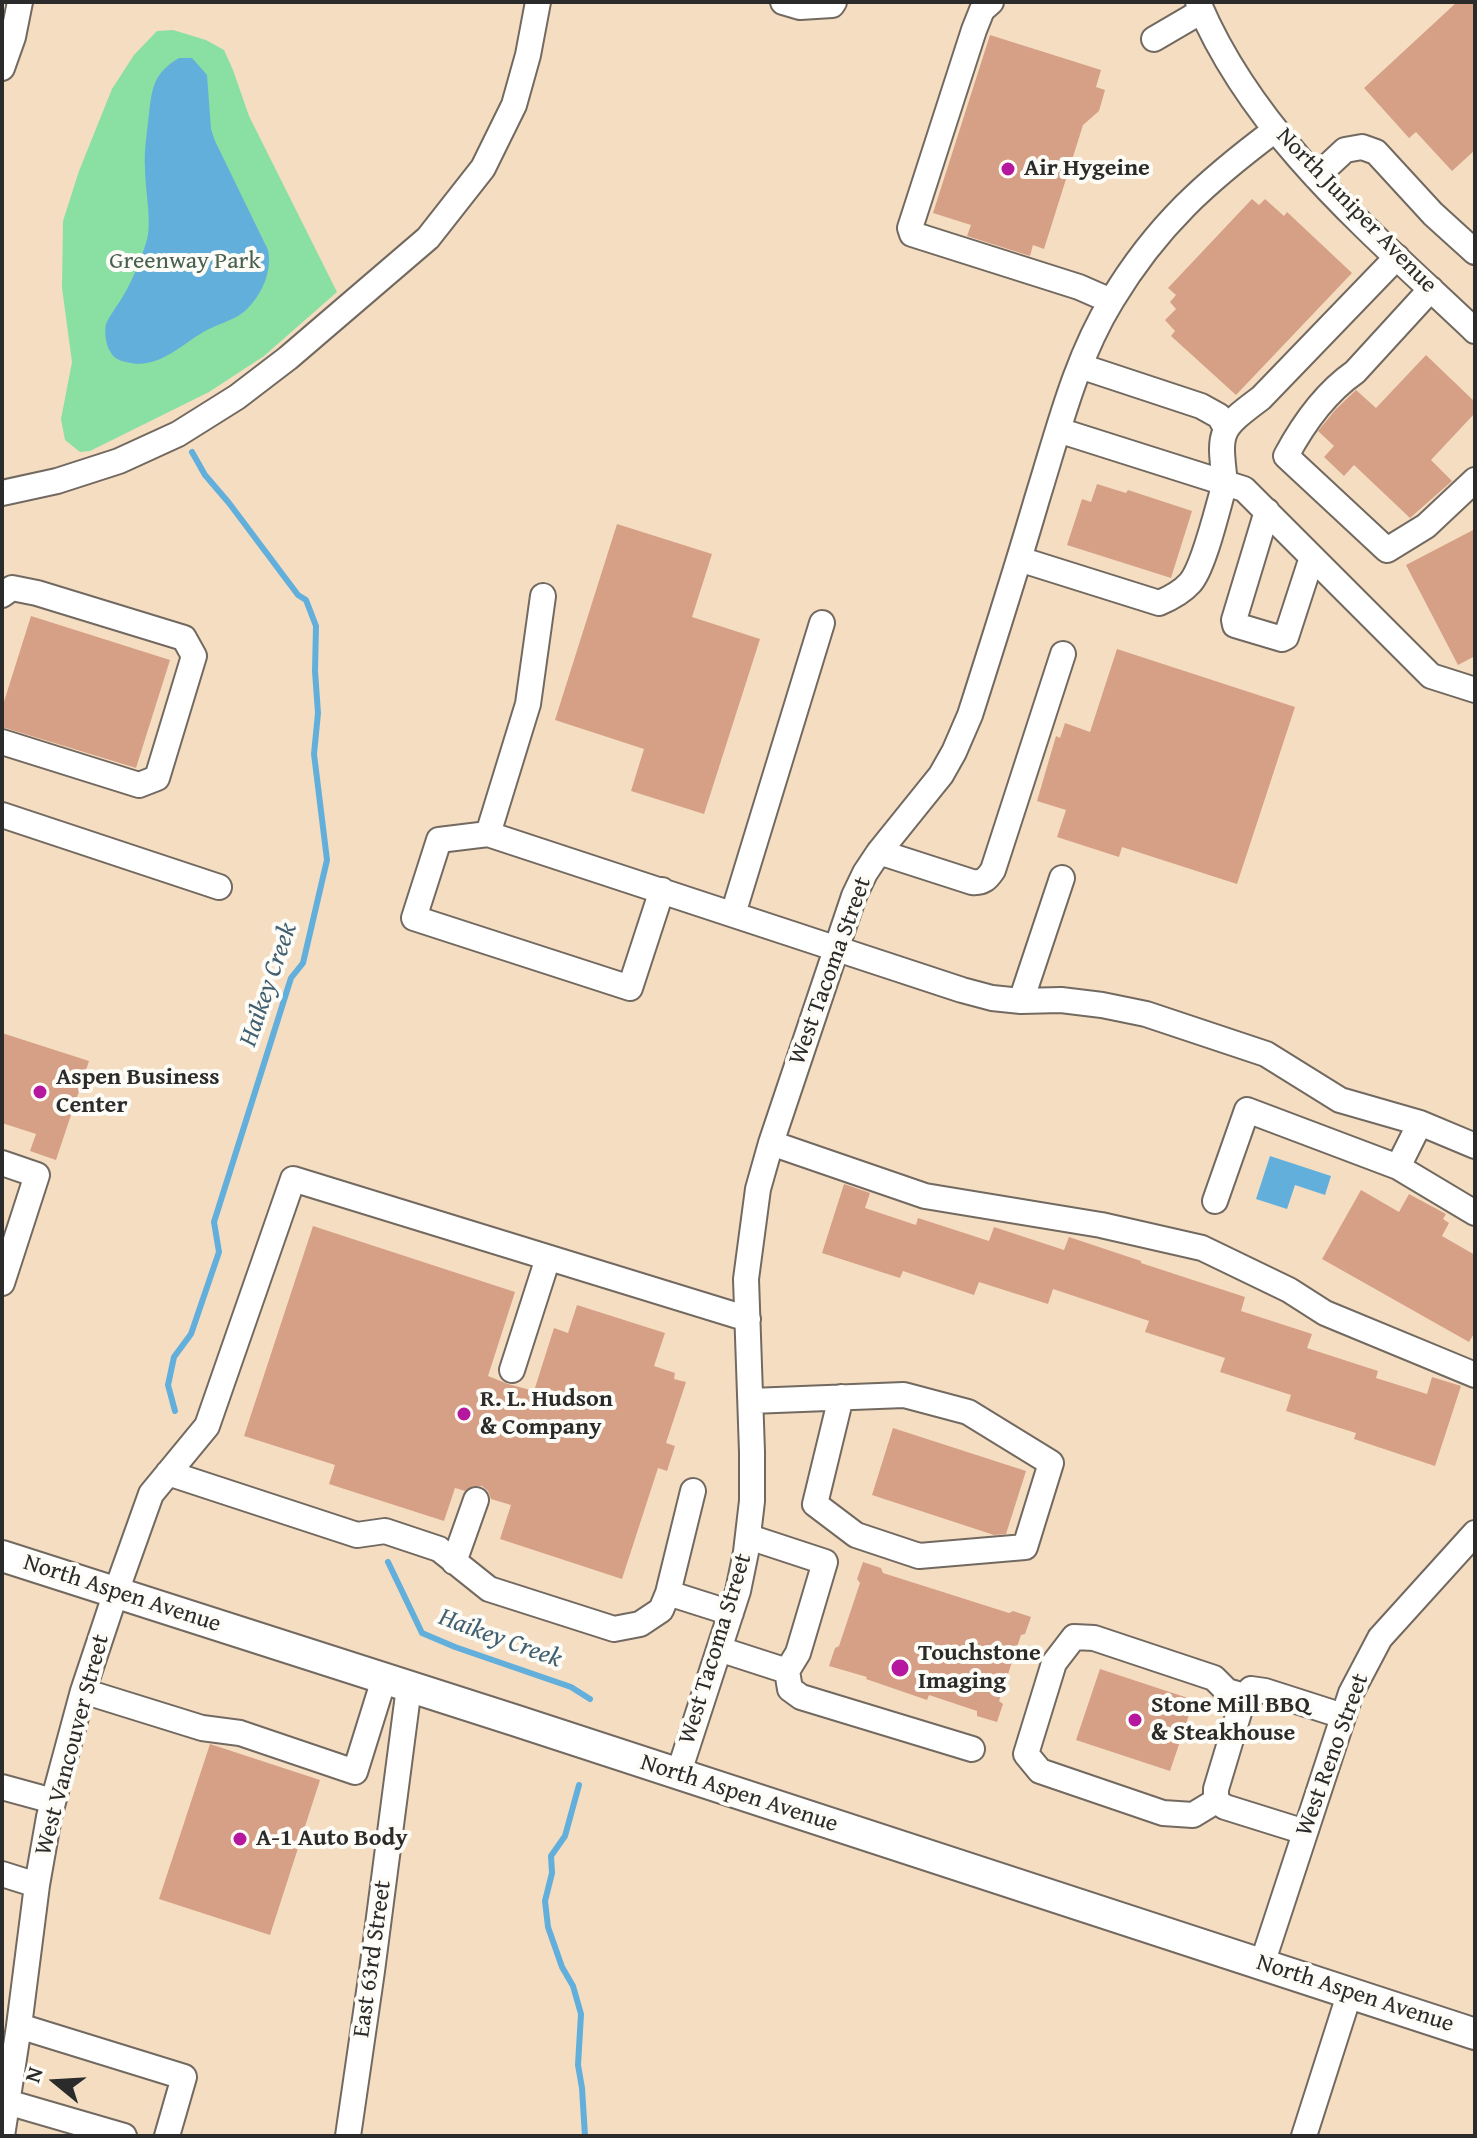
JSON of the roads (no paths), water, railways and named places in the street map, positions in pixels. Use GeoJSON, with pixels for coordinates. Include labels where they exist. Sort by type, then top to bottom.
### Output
{"type":"FeatureCollection","features":[{"type":"Feature","properties":{"kind":"main road","name":"North Aspen Avenue"},"geometry":{"type":"LineString","coordinates":[[2,1556],[1475,2034]]}},
{"type":"Feature","properties":{"kind":"street"},"geometry":{"type":"LineString","coordinates":[[2,68],[13,37],[20,2]]}},
{"type":"Feature","properties":{"kind":"street"},"geometry":{"type":"LineString","coordinates":[[2,493],[57,481],[119,461],[178,434],[237,397],[288,358],[428,238],[483,168],[514,105],[538,2]]}},
{"type":"Feature","properties":{"kind":"street"},"geometry":{"type":"LineString","coordinates":[[783,2],[800,7],[832,5],[834,2]]}},
{"type":"Feature","properties":{"kind":"street"},"geometry":{"type":"LineString","coordinates":[[991,2],[982,10],[974,30],[910,228],[912,234],[1079,287],[1111,301]]}},
{"type":"Feature","properties":{"kind":"street"},"geometry":{"type":"LineString","coordinates":[[1154,39],[1200,7]]}},
{"type":"Feature","properties":{"kind":"street","name":"North Juniper Avenue"},"geometry":{"type":"LineString","coordinates":[[1200,7],[1227,60],[1275,130],[1316,177],[1397,257],[1473,325]]}},
{"type":"Feature","properties":{"kind":"street","name":"West Tacoma Street"},"geometry":{"type":"LineString","coordinates":[[678,1775],[738,1591],[749,1537],[752,1501],[751,1401],[746,1279],[758,1189],[835,948],[865,873],[926,796],[954,752],[970,715],[1058,430],[1093,334],[1111,301],[1172,217],[1210,180],[1275,130]]}},
{"type":"Feature","properties":{"kind":"street"},"geometry":{"type":"LineString","coordinates":[[1316,177],[1345,150],[1362,147],[1376,152],[1433,214],[1472,242]]}},
{"type":"Feature","properties":{"kind":"street"},"geometry":{"type":"LineString","coordinates":[[1019,559],[1159,603],[1174,597],[1192,581],[1208,541],[1225,483],[1221,444],[1226,428],[1236,416],[1261,398],[1397,257]]}},
{"type":"Feature","properties":{"kind":"street"},"geometry":{"type":"LineString","coordinates":[[1431,289],[1303,424],[1286,456],[1387,550],[1426,526],[1475,480]]}},
{"type":"Feature","properties":{"kind":"street"},"geometry":{"type":"LineString","coordinates":[[1080,366],[1201,406],[1219,416],[1226,428]]}},
{"type":"Feature","properties":{"kind":"street"},"geometry":{"type":"LineString","coordinates":[[1058,430],[1244,489],[1431,676],[1475,690]]}},
{"type":"Feature","properties":{"kind":"street"},"geometry":{"type":"LineString","coordinates":[[1267,511],[1235,625],[1282,639],[1286,637],[1312,557]]}},
{"type":"Feature","properties":{"kind":"street"},"geometry":{"type":"LineString","coordinates":[[2,595],[12,588],[37,593],[184,638],[194,656],[157,778],[139,785],[2,742]]}},
{"type":"Feature","properties":{"kind":"street"},"geometry":{"type":"LineString","coordinates":[[488,834],[528,704],[543,596]]}},
{"type":"Feature","properties":{"kind":"street"},"geometry":{"type":"LineString","coordinates":[[733,914],[822,623]]}},
{"type":"Feature","properties":{"kind":"street"},"geometry":{"type":"LineString","coordinates":[[879,852],[972,882],[980,883],[988,878],[1063,654]]}},
{"type":"Feature","properties":{"kind":"street"},"geometry":{"type":"LineString","coordinates":[[2,815],[219,887]]}},
{"type":"Feature","properties":{"kind":"street"},"geometry":{"type":"LineString","coordinates":[[662,890],[630,988],[414,918],[439,840],[488,834],[662,890],[962,990],[992,998],[1061,1000],[1146,1014],[1266,1054],[1340,1100],[1420,1123],[1475,1146]]}},
{"type":"Feature","properties":{"kind":"street"},"geometry":{"type":"LineString","coordinates":[[1021,1001],[1062,878]]}},
{"type":"Feature","properties":{"kind":"street"},"geometry":{"type":"LineString","coordinates":[[1215,1201],[1247,1110],[1398,1167],[1475,1213]]}},
{"type":"Feature","properties":{"kind":"street"},"geometry":{"type":"LineString","coordinates":[[1398,1167],[1420,1123]]}},
{"type":"Feature","properties":{"kind":"street"},"geometry":{"type":"LineString","coordinates":[[771,1143],[925,1196],[1101,1225],[1202,1248],[1289,1290],[1325,1313],[1475,1375]]}},
{"type":"Feature","properties":{"kind":"street"},"geometry":{"type":"LineString","coordinates":[[2,1163],[37,1175],[9,1236],[2,1281]]}},
{"type":"Feature","properties":{"kind":"street","name":"West Vancouver Street"},"geometry":{"type":"LineString","coordinates":[[4,2118],[37,1885],[51,1809],[83,1691],[151,1494],[207,1426],[293,1179],[548,1258]]}},
{"type":"Feature","properties":{"kind":"street"},"geometry":{"type":"LineString","coordinates":[[512,1370],[548,1258],[748,1319]]}},
{"type":"Feature","properties":{"kind":"street"},"geometry":{"type":"LineString","coordinates":[[751,1401],[841,1397],[904,1395],[968,1412],[1051,1463],[1025,1547],[919,1556],[856,1535],[815,1504],[841,1397]]}},
{"type":"Feature","properties":{"kind":"street"},"geometry":{"type":"LineString","coordinates":[[168,1473],[357,1535],[385,1531],[439,1549],[489,1589],[614,1629],[640,1624],[661,1610],[693,1491]]}},
{"type":"Feature","properties":{"kind":"street"},"geometry":{"type":"LineString","coordinates":[[454,1562],[476,1500]]}},
{"type":"Feature","properties":{"kind":"street","name":"West Reno Street"},"geometry":{"type":"LineString","coordinates":[[1262,1964],[1351,1693],[1380,1638],[1475,1533]]}},
{"type":"Feature","properties":{"kind":"street"},"geometry":{"type":"LineString","coordinates":[[749,1537],[825,1562],[798,1653],[787,1671],[790,1689],[801,1697],[972,1749]]}},
{"type":"Feature","properties":{"kind":"street"},"geometry":{"type":"LineString","coordinates":[[668,1593],[731,1613]]}},
{"type":"Feature","properties":{"kind":"street"},"geometry":{"type":"LineString","coordinates":[[1216,1801],[1193,1815],[1163,1813],[1040,1771],[1026,1754],[1054,1663],[1074,1637],[1094,1638],[1214,1678],[1227,1691],[1244,1696]]}},
{"type":"Feature","properties":{"kind":"street"},"geometry":{"type":"LineString","coordinates":[[719,1649],[787,1671]]}},
{"type":"Feature","properties":{"kind":"street"},"geometry":{"type":"LineString","coordinates":[[83,1691],[202,1728],[240,1733],[355,1772],[397,1683]]}},
{"type":"Feature","properties":{"kind":"street","name":"East 63rd Street"},"geometry":{"type":"LineString","coordinates":[[348,2136],[372,1971],[397,1683]]}},
{"type":"Feature","properties":{"kind":"street"},"geometry":{"type":"LineString","coordinates":[[1216,1801],[1216,1789],[1244,1696],[1251,1689],[1343,1716]]}},
{"type":"Feature","properties":{"kind":"street"},"geometry":{"type":"LineString","coordinates":[[2,1787],[51,1809]]}},
{"type":"Feature","properties":{"kind":"street"},"geometry":{"type":"LineString","coordinates":[[1216,1801],[1225,1807],[1305,1832]]}},
{"type":"Feature","properties":{"kind":"street"},"geometry":{"type":"LineString","coordinates":[[2,1805],[51,1809]]}},
{"type":"Feature","properties":{"kind":"street"},"geometry":{"type":"LineString","coordinates":[[2,1874],[37,1885]]}},
{"type":"Feature","properties":{"kind":"street"},"geometry":{"type":"LineString","coordinates":[[1304,2136],[1350,1992]]}},
{"type":"Feature","properties":{"kind":"street"},"geometry":{"type":"LineString","coordinates":[[19,2026],[184,2077],[167,2136]]}},
{"type":"Feature","properties":{"kind":"street"},"geometry":{"type":"LineString","coordinates":[[4,2118],[124,2136]]}},
{"type":"Feature","properties":{"kind":"water"},"geometry":{"type":"Polygon","coordinates":[[[179,58],[192,58],[207,75],[211,129],[268,250],[268,268],[259,294],[241,314],[207,330],[159,360],[138,364],[119,360],[112,355],[105,331],[106,324],[130,284],[148,235],[145,154],[151,96],[159,75],[179,58]]]}},
{"type":"Feature","properties":{"kind":"water"},"geometry":{"type":"Polygon","coordinates":[[[1270,1156],[1331,1176],[1325,1195],[1295,1185],[1287,1209],[1256,1199],[1270,1156]]]}},
{"type":"Feature","properties":{"kind":"waterway","name":"Haikey Creek"},"geometry":{"type":"LineString","coordinates":[[175,1411],[168,1385],[174,1357],[191,1334],[219,1252],[214,1222],[291,978],[303,963],[327,860],[314,754],[318,713],[316,626],[306,600],[298,595],[205,475],[192,452]]}},
{"type":"Feature","properties":{"kind":"waterway","name":"Haikey Creek"},"geometry":{"type":"LineString","coordinates":[[388,1562],[422,1633],[571,1687],[590,1699]]}},
{"type":"Feature","properties":{"kind":"waterway","name":"Haikey Creek"},"geometry":{"type":"LineString","coordinates":[[579,1785],[565,1836],[551,1856],[552,1873],[545,1901],[548,1927],[562,1967],[573,1986],[581,2014],[578,2065],[585,2136]]}},
{"type":"Feature","properties":{"kind":"place","name":"Air Hygeine"},"geometry":{"type":"Point","coordinates":[1008,169]}},
{"type":"Feature","properties":{"kind":"place","name":"Aspen Business Center"},"geometry":{"type":"Point","coordinates":[40,1092]}},
{"type":"Feature","properties":{"kind":"place","name":"R. L. Hudson & Company"},"geometry":{"type":"Point","coordinates":[464,1414]}},
{"type":"Feature","properties":{"kind":"place","name":"Touchstone Imaging"},"geometry":{"type":"Point","coordinates":[900,1668]}},
{"type":"Feature","properties":{"kind":"place","name":"Stone Mill BBQ & Steakhouse"},"geometry":{"type":"Point","coordinates":[1135,1720]}},
{"type":"Feature","properties":{"kind":"place","name":"A-1 Auto Body"},"geometry":{"type":"Point","coordinates":[240,1839]}},
{"type":"Feature","properties":{"kind":"park label","name":"Greenway Park"},"geometry":{"type":"Point","coordinates":[185,262]}}]}
